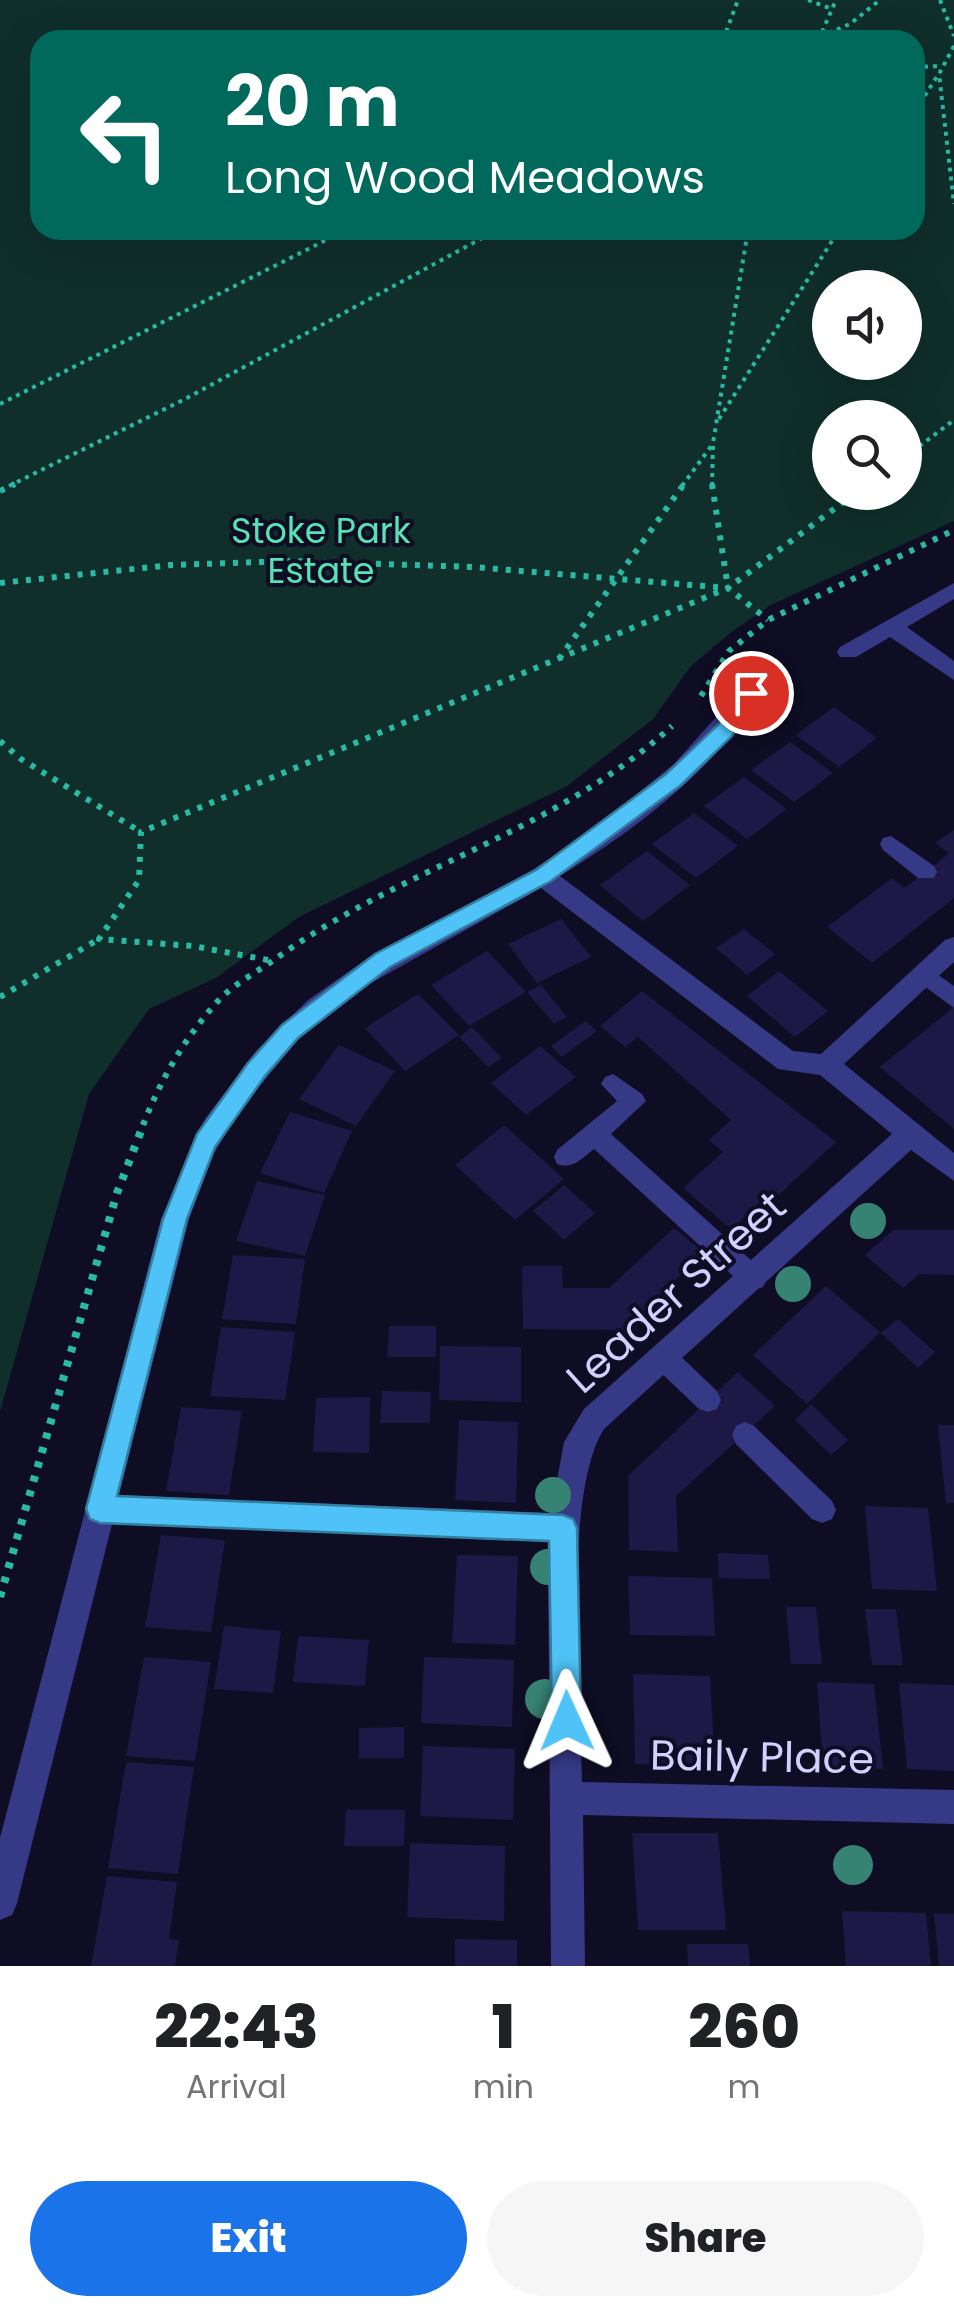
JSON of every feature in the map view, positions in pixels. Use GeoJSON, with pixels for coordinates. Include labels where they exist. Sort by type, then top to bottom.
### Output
{"type":"FeatureCollection","features":[{"type":"Feature","properties":{"kind":"street"},"geometry":{"type":"LineString","coordinates":[[848,652],[954,590]]}},
{"type":"Feature","properties":{"kind":"street"},"geometry":{"type":"LineString","coordinates":[[891,627],[954,672]]}},
{"type":"Feature","properties":{"kind":"street"},"geometry":{"type":"LineString","coordinates":[[0,1904],[175,1219],[205,1142],[256,1070],[290,1032],[333,995],[382,960],[543,876],[673,780],[725,730],[751,693]]}},
{"type":"Feature","properties":{"kind":"street"},"geometry":{"type":"LineString","coordinates":[[543,876],[787,1061],[826,1065],[954,1169]]}},
{"type":"Feature","properties":{"kind":"street"},"geometry":{"type":"LineString","coordinates":[[826,1065],[954,947]]}},
{"type":"Feature","properties":{"kind":"street","name":"Leader Street"},"geometry":{"type":"LineString","coordinates":[[568,1966],[563,1528],[579,1442],[594,1419],[754,1279],[910,1134]]}},
{"type":"Feature","properties":{"kind":"street"},"geometry":{"type":"LineString","coordinates":[[100,1509],[563,1528]]}},
{"type":"Feature","properties":{"kind":"street","name":"Baily Place"},"geometry":{"type":"LineString","coordinates":[[568,1798],[954,1806]]}},
{"type":"Feature","properties":{"kind":"lane"},"geometry":{"type":"LineString","coordinates":[[891,844],[926,872]]}},
{"type":"Feature","properties":{"kind":"lane"},"geometry":{"type":"LineString","coordinates":[[924,974],[954,999]]}},
{"type":"Feature","properties":{"kind":"lane"},"geometry":{"type":"LineString","coordinates":[[566,1157],[634,1101],[614,1084]]}},
{"type":"Feature","properties":{"kind":"lane"},"geometry":{"type":"LineString","coordinates":[[594,1134],[754,1279]]}},
{"type":"Feature","properties":{"kind":"lane"},"geometry":{"type":"LineString","coordinates":[[665,1359],[708,1400]]}},
{"type":"Feature","properties":{"kind":"lane"},"geometry":{"type":"LineString","coordinates":[[745,1435],[822,1510]]}},
{"type":"Feature","properties":{"kind":"path"},"geometry":{"type":"LineString","coordinates":[[727,30],[738,0]]}},
{"type":"Feature","properties":{"kind":"path"},"geometry":{"type":"LineString","coordinates":[[810,0],[832,9]]}},
{"type":"Feature","properties":{"kind":"path"},"geometry":{"type":"LineString","coordinates":[[823,30],[836,0]]}},
{"type":"Feature","properties":{"kind":"path"},"geometry":{"type":"LineString","coordinates":[[831,30],[850,24],[880,0]]}},
{"type":"Feature","properties":{"kind":"path"},"geometry":{"type":"LineString","coordinates":[[940,0],[954,36]]}},
{"type":"Feature","properties":{"kind":"path"},"geometry":{"type":"LineString","coordinates":[[925,96],[954,46]]}},
{"type":"Feature","properties":{"kind":"path"},"geometry":{"type":"LineString","coordinates":[[925,66],[941,66]]}},
{"type":"Feature","properties":{"kind":"path"},"geometry":{"type":"LineString","coordinates":[[939,74],[954,204]]}},
{"type":"Feature","properties":{"kind":"path"},"geometry":{"type":"LineString","coordinates":[[0,404],[326,240]]}},
{"type":"Feature","properties":{"kind":"path"},"geometry":{"type":"LineString","coordinates":[[0,491],[237,372],[479,240]]}},
{"type":"Feature","properties":{"kind":"path"},"geometry":{"type":"LineString","coordinates":[[728,588],[712,492],[714,443],[746,240]]}},
{"type":"Feature","properties":{"kind":"path"},"geometry":{"type":"LineString","coordinates":[[717,421],[833,240]]}},
{"type":"Feature","properties":{"kind":"path"},"geometry":{"type":"LineString","coordinates":[[922,444],[954,420]]}},
{"type":"Feature","properties":{"kind":"path"},"geometry":{"type":"LineString","coordinates":[[558,660],[714,443]]}},
{"type":"Feature","properties":{"kind":"path"},"geometry":{"type":"LineString","coordinates":[[141,832],[728,588],[833,510]]}},
{"type":"Feature","properties":{"kind":"path"},"geometry":{"type":"LineString","coordinates":[[0,583],[171,566],[291,562],[472,567],[617,582],[728,588],[768,620]]}},
{"type":"Feature","properties":{"kind":"path"},"geometry":{"type":"LineString","coordinates":[[0,742],[21,759],[141,832]]}},
{"type":"Feature","properties":{"kind":"path"},"geometry":{"type":"LineString","coordinates":[[0,997],[100,939],[139,880],[141,832]]}},
{"type":"Feature","properties":{"kind":"path"},"geometry":{"type":"LineString","coordinates":[[100,939],[193,946],[270,960]]}},
{"type":"Feature","properties":{"kind":"green space","name":"Stoke Park Estate"},"geometry":{"type":"Polygon","coordinates":[[[0,0],[954,0],[954,521],[771,605],[730,633],[691,666],[653,719],[567,786],[299,917],[216,978],[149,1009],[89,1094],[0,1412],[0,0]]]}},
{"type":"Feature","properties":{"kind":"building"},"geometry":{"type":"Polygon","coordinates":[[[834,707],[877,738],[839,767],[796,735],[834,707]]]}},
{"type":"Feature","properties":{"kind":"building"},"geometry":{"type":"Polygon","coordinates":[[[790,742],[833,773],[794,802],[751,770],[790,742]]]}},
{"type":"Feature","properties":{"kind":"building"},"geometry":{"type":"Polygon","coordinates":[[[744,777],[787,809],[747,839],[704,806],[744,777]]]}},
{"type":"Feature","properties":{"kind":"building"},"geometry":{"type":"Polygon","coordinates":[[[694,813],[738,846],[696,878],[652,844],[694,813]]]}},
{"type":"Feature","properties":{"kind":"building"},"geometry":{"type":"Polygon","coordinates":[[[954,830],[954,898],[872,963],[827,927],[892,878],[904,888],[926,872],[949,853],[935,843],[954,830]]]}},
{"type":"Feature","properties":{"kind":"building"},"geometry":{"type":"Polygon","coordinates":[[[647,851],[690,885],[643,921],[600,885],[647,851]]]}},
{"type":"Feature","properties":{"kind":"building"},"geometry":{"type":"Polygon","coordinates":[[[561,919],[591,957],[537,983],[508,944],[561,919]]]}},
{"type":"Feature","properties":{"kind":"building"},"geometry":{"type":"Polygon","coordinates":[[[744,929],[775,954],[747,975],[716,948],[744,929]]]}},
{"type":"Feature","properties":{"kind":"building"},"geometry":{"type":"Polygon","coordinates":[[[487,951],[526,992],[469,1026],[431,985],[487,951]]]}},
{"type":"Feature","properties":{"kind":"building"},"geometry":{"type":"Polygon","coordinates":[[[779,971],[828,1011],[795,1037],[747,996],[779,971]]]}},
{"type":"Feature","properties":{"kind":"building"},"geometry":{"type":"Polygon","coordinates":[[[541,985],[567,1017],[554,1024],[527,992],[541,985]]]}},
{"type":"Feature","properties":{"kind":"building"},"geometry":{"type":"Polygon","coordinates":[[[642,991],[836,1142],[773,1200],[768,1196],[731,1229],[683,1188],[723,1152],[709,1140],[731,1120],[638,1037],[625,1047],[600,1026],[642,991]]]}},
{"type":"Feature","properties":{"kind":"building"},"geometry":{"type":"Polygon","coordinates":[[[418,994],[459,1035],[405,1071],[365,1028],[418,994]]]}},
{"type":"Feature","properties":{"kind":"building"},"geometry":{"type":"Polygon","coordinates":[[[954,1007],[954,1129],[880,1067],[954,1007]]]}},
{"type":"Feature","properties":{"kind":"building"},"geometry":{"type":"Polygon","coordinates":[[[586,1021],[597,1031],[562,1057],[551,1046],[586,1021]]]}},
{"type":"Feature","properties":{"kind":"building"},"geometry":{"type":"Polygon","coordinates":[[[472,1027],[502,1058],[488,1067],[459,1037],[472,1027]]]}},
{"type":"Feature","properties":{"kind":"building"},"geometry":{"type":"Polygon","coordinates":[[[339,1045],[395,1071],[356,1126],[299,1099],[339,1045]]]}},
{"type":"Feature","properties":{"kind":"building"},"geometry":{"type":"Polygon","coordinates":[[[540,1046],[576,1077],[526,1115],[491,1083],[540,1046]]]}},
{"type":"Feature","properties":{"kind":"building"},"geometry":{"type":"Polygon","coordinates":[[[290,1112],[352,1131],[324,1193],[260,1173],[290,1112]]]}},
{"type":"Feature","properties":{"kind":"building"},"geometry":{"type":"Polygon","coordinates":[[[504,1125],[564,1179],[515,1220],[455,1165],[504,1125]]]}},
{"type":"Feature","properties":{"kind":"building"},"geometry":{"type":"Polygon","coordinates":[[[257,1181],[325,1195],[305,1256],[236,1241],[257,1181]]]}},
{"type":"Feature","properties":{"kind":"building"},"geometry":{"type":"Polygon","coordinates":[[[564,1185],[595,1213],[564,1240],[533,1211],[564,1185]]]}},
{"type":"Feature","properties":{"kind":"building"},"geometry":{"type":"Polygon","coordinates":[[[674,1228],[703,1252],[628,1330],[523,1329],[522,1266],[562,1266],[563,1288],[609,1288],[674,1228]]]}},
{"type":"Feature","properties":{"kind":"building"},"geometry":{"type":"Polygon","coordinates":[[[893,1230],[954,1230],[954,1275],[919,1274],[903,1288],[865,1255],[893,1230]]]}},
{"type":"Feature","properties":{"kind":"building"},"geometry":{"type":"Polygon","coordinates":[[[233,1255],[305,1259],[296,1324],[222,1319],[233,1255]]]}},
{"type":"Feature","properties":{"kind":"building"},"geometry":{"type":"Polygon","coordinates":[[[826,1286],[880,1332],[807,1404],[753,1355],[826,1286]]]}},
{"type":"Feature","properties":{"kind":"building"},"geometry":{"type":"Polygon","coordinates":[[[898,1319],[935,1352],[918,1368],[881,1333],[898,1319]]]}},
{"type":"Feature","properties":{"kind":"building"},"geometry":{"type":"Polygon","coordinates":[[[389,1326],[436,1326],[436,1357],[387,1357],[389,1326]]]}},
{"type":"Feature","properties":{"kind":"building"},"geometry":{"type":"Polygon","coordinates":[[[221,1327],[295,1332],[285,1400],[210,1396],[221,1327]]]}},
{"type":"Feature","properties":{"kind":"building"},"geometry":{"type":"Polygon","coordinates":[[[440,1346],[521,1347],[521,1402],[439,1400],[440,1346]]]}},
{"type":"Feature","properties":{"kind":"building"},"geometry":{"type":"Polygon","coordinates":[[[738,1372],[775,1406],[676,1496],[678,1552],[629,1550],[628,1476],[738,1372]]]}},
{"type":"Feature","properties":{"kind":"building"},"geometry":{"type":"Polygon","coordinates":[[[382,1391],[431,1392],[430,1423],[380,1423],[382,1391]]]}},
{"type":"Feature","properties":{"kind":"building"},"geometry":{"type":"Polygon","coordinates":[[[370,1397],[369,1453],[313,1452],[316,1398],[370,1397]]]}},
{"type":"Feature","properties":{"kind":"building"},"geometry":{"type":"Polygon","coordinates":[[[811,1404],[848,1440],[831,1455],[795,1420],[811,1404]]]}},
{"type":"Feature","properties":{"kind":"building"},"geometry":{"type":"Polygon","coordinates":[[[181,1407],[242,1411],[229,1495],[166,1491],[181,1407]]]}},
{"type":"Feature","properties":{"kind":"building"},"geometry":{"type":"Polygon","coordinates":[[[459,1420],[518,1422],[516,1503],[455,1500],[459,1420]]]}},
{"type":"Feature","properties":{"kind":"building"},"geometry":{"type":"Polygon","coordinates":[[[938,1425],[954,1425],[954,1503],[946,1503],[938,1425]]]}},
{"type":"Feature","properties":{"kind":"building"},"geometry":{"type":"Polygon","coordinates":[[[865,1506],[928,1508],[937,1591],[872,1589],[865,1506]]]}},
{"type":"Feature","properties":{"kind":"building"},"geometry":{"type":"Polygon","coordinates":[[[161,1535],[225,1540],[211,1632],[145,1627],[161,1535]]]}},
{"type":"Feature","properties":{"kind":"building"},"geometry":{"type":"Polygon","coordinates":[[[718,1553],[768,1555],[770,1579],[719,1578],[718,1553]]]}},
{"type":"Feature","properties":{"kind":"building"},"geometry":{"type":"Polygon","coordinates":[[[457,1555],[518,1556],[515,1645],[452,1643],[457,1555]]]}},
{"type":"Feature","properties":{"kind":"building"},"geometry":{"type":"Polygon","coordinates":[[[628,1576],[712,1578],[715,1636],[630,1635],[628,1576]]]}},
{"type":"Feature","properties":{"kind":"building"},"geometry":{"type":"Polygon","coordinates":[[[786,1607],[816,1607],[822,1664],[791,1664],[786,1607]]]}},
{"type":"Feature","properties":{"kind":"building"},"geometry":{"type":"Polygon","coordinates":[[[865,1609],[896,1609],[903,1665],[872,1665],[865,1609]]]}},
{"type":"Feature","properties":{"kind":"building"},"geometry":{"type":"Polygon","coordinates":[[[224,1626],[281,1631],[273,1693],[214,1689],[224,1626]]]}},
{"type":"Feature","properties":{"kind":"building"},"geometry":{"type":"Polygon","coordinates":[[[298,1636],[369,1640],[365,1686],[293,1682],[298,1636]]]}},
{"type":"Feature","properties":{"kind":"building"},"geometry":{"type":"Polygon","coordinates":[[[144,1657],[211,1662],[195,1761],[126,1756],[144,1657]]]}},
{"type":"Feature","properties":{"kind":"building"},"geometry":{"type":"Polygon","coordinates":[[[424,1657],[514,1660],[512,1727],[421,1723],[424,1657]]]}},
{"type":"Feature","properties":{"kind":"building"},"geometry":{"type":"Polygon","coordinates":[[[633,1674],[710,1676],[715,1766],[635,1764],[633,1674]]]}},
{"type":"Feature","properties":{"kind":"building"},"geometry":{"type":"Polygon","coordinates":[[[817,1682],[874,1684],[883,1769],[823,1768],[817,1682]]]}},
{"type":"Feature","properties":{"kind":"building"},"geometry":{"type":"Polygon","coordinates":[[[899,1683],[954,1685],[954,1771],[907,1769],[899,1683]]]}},
{"type":"Feature","properties":{"kind":"building"},"geometry":{"type":"Polygon","coordinates":[[[404,1727],[404,1758],[359,1758],[359,1728],[404,1727]]]}},
{"type":"Feature","properties":{"kind":"building"},"geometry":{"type":"Polygon","coordinates":[[[423,1746],[515,1749],[513,1820],[420,1816],[423,1746]]]}},
{"type":"Feature","properties":{"kind":"building"},"geometry":{"type":"Polygon","coordinates":[[[126,1762],[194,1767],[178,1874],[108,1868],[126,1762]]]}},
{"type":"Feature","properties":{"kind":"building"},"geometry":{"type":"Polygon","coordinates":[[[346,1810],[405,1810],[404,1846],[344,1846],[346,1810]]]}},
{"type":"Feature","properties":{"kind":"building"},"geometry":{"type":"Polygon","coordinates":[[[632,1833],[718,1833],[726,1930],[638,1930],[632,1833]]]}},
{"type":"Feature","properties":{"kind":"building"},"geometry":{"type":"Polygon","coordinates":[[[410,1843],[505,1846],[504,1921],[407,1917],[410,1843]]]}},
{"type":"Feature","properties":{"kind":"building"},"geometry":{"type":"Polygon","coordinates":[[[107,1876],[177,1882],[169,1939],[179,1940],[175,1966],[91,1966],[107,1876]]]}},
{"type":"Feature","properties":{"kind":"building"},"geometry":{"type":"Polygon","coordinates":[[[842,1911],[926,1913],[931,1966],[846,1966],[842,1911]]]}},
{"type":"Feature","properties":{"kind":"building"},"geometry":{"type":"Polygon","coordinates":[[[934,1914],[954,1914],[954,1966],[939,1966],[934,1914]]]}},
{"type":"Feature","properties":{"kind":"building"},"geometry":{"type":"Polygon","coordinates":[[[455,1939],[517,1940],[517,1966],[455,1966],[455,1939]]]}},
{"type":"Feature","properties":{"kind":"building"},"geometry":{"type":"Polygon","coordinates":[[[687,1944],[748,1944],[750,1966],[688,1966],[687,1944]]]}},
{"type":"Feature","properties":{"kind":"route"},"geometry":{"type":"LineString","coordinates":[[567,1721],[563,1528],[100,1509],[175,1219],[205,1142],[256,1070],[290,1032],[382,960],[543,876],[673,780],[725,730],[751,693]]}}]}
